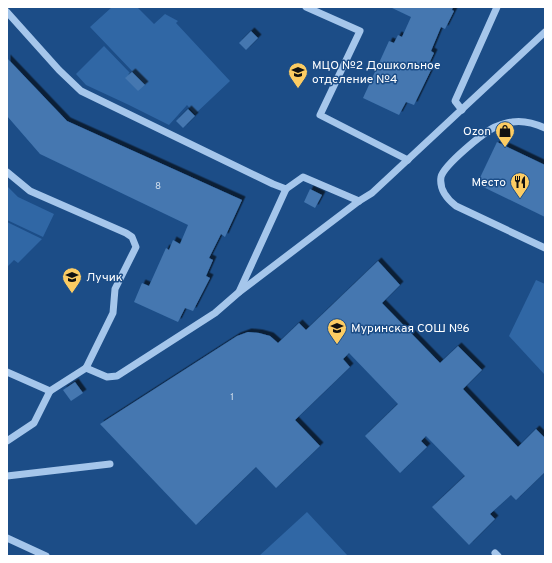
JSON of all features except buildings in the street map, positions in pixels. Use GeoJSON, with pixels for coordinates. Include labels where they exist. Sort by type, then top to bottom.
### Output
{"type":"FeatureCollection","features":[{"type":"Feature","properties":{"kind":"street"},"geometry":{"type":"LineString","coordinates":[[306,7],[360,31],[320,115],[408,160]]}},
{"type":"Feature","properties":{"kind":"street"},"geometry":{"type":"LineString","coordinates":[[462,110],[455,101],[497,7]]}},
{"type":"Feature","properties":{"kind":"street"},"geometry":{"type":"LineString","coordinates":[[7,12],[59,70],[81,91],[273,184],[286,188]]}},
{"type":"Feature","properties":{"kind":"street"},"geometry":{"type":"LineString","coordinates":[[86,368],[107,377],[117,376],[215,313],[238,293],[359,201],[372,193],[545,32]]}},
{"type":"Feature","properties":{"kind":"street"},"geometry":{"type":"LineString","coordinates":[[545,128],[534,123],[522,121],[511,122],[494,127],[451,162],[442,176],[441,185],[447,199],[456,206],[545,248]]}},
{"type":"Feature","properties":{"kind":"street"},"geometry":{"type":"LineString","coordinates":[[7,172],[30,191],[121,230],[132,237],[136,247],[115,289],[113,313],[86,368],[50,390],[34,423],[7,441]]}},
{"type":"Feature","properties":{"kind":"street"},"geometry":{"type":"LineString","coordinates":[[238,293],[286,188],[303,177],[359,201]]}},
{"type":"Feature","properties":{"kind":"street"},"geometry":{"type":"LineString","coordinates":[[7,372],[50,390]]}},
{"type":"Feature","properties":{"kind":"street"},"geometry":{"type":"LineString","coordinates":[[7,476],[110,464]]}},
{"type":"Feature","properties":{"kind":"street"},"geometry":{"type":"LineString","coordinates":[[7,538],[46,556]]}},
{"type":"Feature","properties":{"kind":"shaded area"},"geometry":{"type":"Polygon","coordinates":[[[112,7],[137,7],[154,24],[165,14],[178,21],[176,23],[230,81],[195,114],[187,105],[169,125],[86,85],[76,74],[104,46],[130,73],[132,71],[90,27],[112,7]]]}},
{"type":"Feature","properties":{"kind":"shaded area"},"geometry":{"type":"Polygon","coordinates":[[[7,186],[18,197],[54,214],[43,237],[7,220],[7,186]]]}},
{"type":"Feature","properties":{"kind":"shaded area"},"geometry":{"type":"Polygon","coordinates":[[[7,222],[42,239],[18,263],[14,260],[7,267],[7,222]]]}},
{"type":"Feature","properties":{"kind":"shaded area"},"geometry":{"type":"Polygon","coordinates":[[[536,280],[545,284],[545,375],[509,336],[536,280]]]}},
{"type":"Feature","properties":{"kind":"shaded area"},"geometry":{"type":"Polygon","coordinates":[[[307,512],[348,556],[259,556],[307,512]]]}},
{"type":"Feature","properties":{"kind":"place","name":"МЦО №2 Дошкольное отделение №4"},"geometry":{"type":"Point","coordinates":[298,89]}},
{"type":"Feature","properties":{"kind":"place","name":"Ozon"},"geometry":{"type":"Point","coordinates":[505,148]}},
{"type":"Feature","properties":{"kind":"place","name":"Место"},"geometry":{"type":"Point","coordinates":[520,199]}},
{"type":"Feature","properties":{"kind":"place","name":"Лучик"},"geometry":{"type":"Point","coordinates":[72,294]}},
{"type":"Feature","properties":{"kind":"place","name":"Муринская СОШ №6"},"geometry":{"type":"Point","coordinates":[337,345]}}]}
